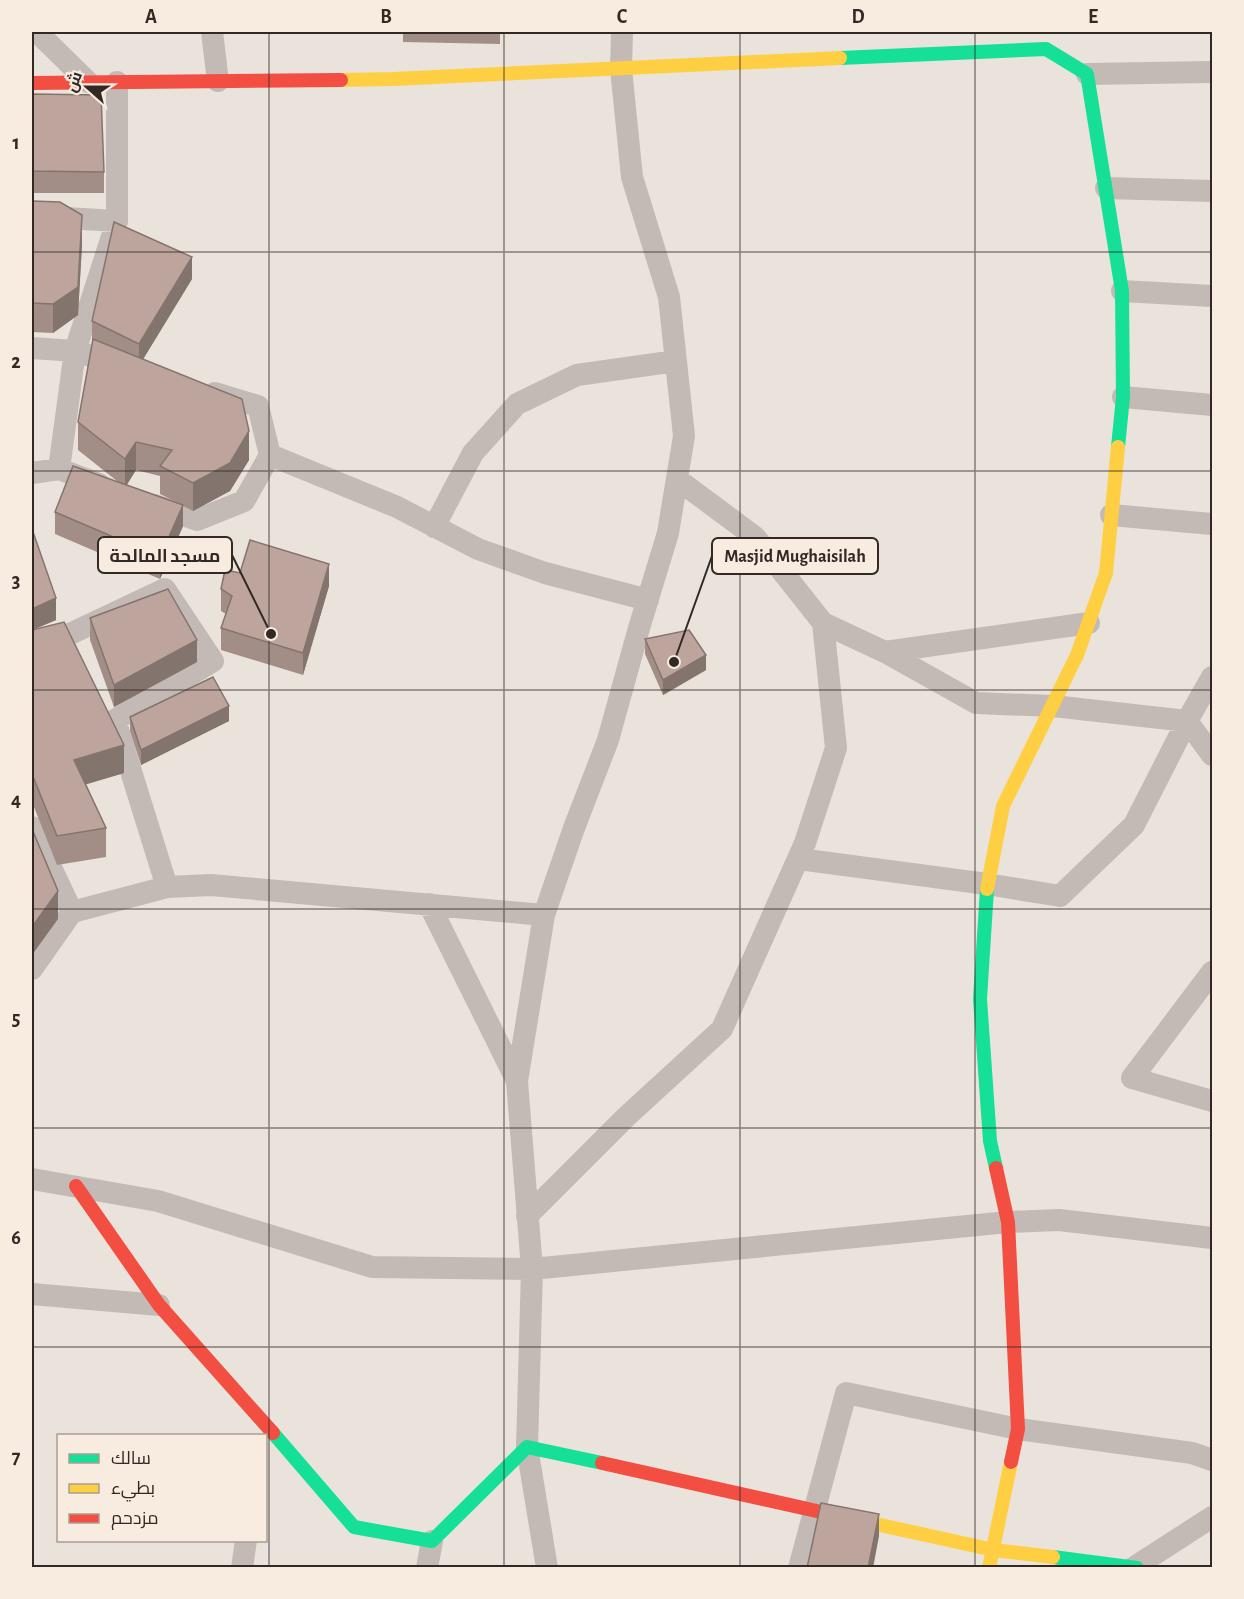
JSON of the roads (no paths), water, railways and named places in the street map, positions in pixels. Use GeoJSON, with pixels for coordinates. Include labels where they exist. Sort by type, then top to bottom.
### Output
{"type":"FeatureCollection","features":[{"type":"Feature","properties":{"kind":"street"},"geometry":{"type":"LineString","coordinates":[[37,32],[88,82]]}},
{"type":"Feature","properties":{"kind":"street"},"geometry":{"type":"LineString","coordinates":[[212,32],[218,81]]}},
{"type":"Feature","properties":{"kind":"street"},"geometry":{"type":"LineString","coordinates":[[547,1568],[527,1447],[532,1269],[517,1082],[544,915],[608,740],[668,533],[684,436],[669,297],[632,177],[621,69],[622,32]]}},
{"type":"Feature","properties":{"kind":"street"},"geometry":{"type":"LineString","coordinates":[[32,83],[393,80],[621,69],[1045,40],[1087,74],[1212,72]]}},
{"type":"Feature","properties":{"kind":"street"},"geometry":{"type":"LineString","coordinates":[[989,1568],[1018,1429],[1008,1222],[990,1141],[980,999],[987,884],[1003,806],[1077,655],[1106,573],[1123,397],[1122,291],[1087,74]]}},
{"type":"Feature","properties":{"kind":"street"},"geometry":{"type":"LineString","coordinates":[[59,469],[75,351],[117,221],[117,82]]}},
{"type":"Feature","properties":{"kind":"street"},"geometry":{"type":"LineString","coordinates":[[1106,188],[1212,191]]}},
{"type":"Feature","properties":{"kind":"street"},"geometry":{"type":"LineString","coordinates":[[32,216],[117,221]]}},
{"type":"Feature","properties":{"kind":"street"},"geometry":{"type":"LineString","coordinates":[[1122,291],[1212,296]]}},
{"type":"Feature","properties":{"kind":"street"},"geometry":{"type":"LineString","coordinates":[[32,348],[75,351],[133,368]]}},
{"type":"Feature","properties":{"kind":"street"},"geometry":{"type":"LineString","coordinates":[[434,527],[473,453],[517,404],[577,375],[676,361]]}},
{"type":"Feature","properties":{"kind":"street"},"geometry":{"type":"LineString","coordinates":[[32,473],[59,469],[197,520],[244,501],[270,455],[258,406],[190,386]]}},
{"type":"Feature","properties":{"kind":"street"},"geometry":{"type":"LineString","coordinates":[[1123,397],[1212,405]]}},
{"type":"Feature","properties":{"kind":"street"},"geometry":{"type":"LineString","coordinates":[[270,455],[397,507],[478,549],[545,573],[648,600]]}},
{"type":"Feature","properties":{"kind":"street"},"geometry":{"type":"LineString","coordinates":[[677,479],[755,537],[823,623],[885,652],[976,703],[1053,706],[1187,721],[1212,754]]}},
{"type":"Feature","properties":{"kind":"street"},"geometry":{"type":"LineString","coordinates":[[1111,515],[1212,524]]}},
{"type":"Feature","properties":{"kind":"street"},"geometry":{"type":"LineString","coordinates":[[32,644],[72,633],[165,589],[213,661],[115,720],[167,887]]}},
{"type":"Feature","properties":{"kind":"street"},"geometry":{"type":"LineString","coordinates":[[527,1216],[626,1117],[722,1029],[805,843],[836,747],[823,623]]}},
{"type":"Feature","properties":{"kind":"street"},"geometry":{"type":"LineString","coordinates":[[885,652],[1089,623]]}},
{"type":"Feature","properties":{"kind":"street"},"geometry":{"type":"LineString","coordinates":[[798,859],[1060,896],[1134,825],[1212,677]]}},
{"type":"Feature","properties":{"kind":"street"},"geometry":{"type":"LineString","coordinates":[[32,827],[72,912]]}},
{"type":"Feature","properties":{"kind":"street"},"geometry":{"type":"LineString","coordinates":[[32,969],[72,912],[167,887],[211,885],[544,915]]}},
{"type":"Feature","properties":{"kind":"street"},"geometry":{"type":"LineString","coordinates":[[429,904],[517,1082]]}},
{"type":"Feature","properties":{"kind":"street"},"geometry":{"type":"LineString","coordinates":[[1212,972],[1132,1078],[1212,1101]]}},
{"type":"Feature","properties":{"kind":"street"},"geometry":{"type":"LineString","coordinates":[[32,1179],[158,1201],[372,1267],[532,1269],[1008,1222],[1059,1220],[1212,1238]]}},
{"type":"Feature","properties":{"kind":"street"},"geometry":{"type":"LineString","coordinates":[[76,1186],[159,1305],[264,1429],[354,1527],[432,1541]]}},
{"type":"Feature","properties":{"kind":"street"},"geometry":{"type":"LineString","coordinates":[[32,1294],[159,1305]]}},
{"type":"Feature","properties":{"kind":"street"},"geometry":{"type":"LineString","coordinates":[[799,1568],[846,1393],[1018,1429],[1192,1453],[1212,1460]]}},
{"type":"Feature","properties":{"kind":"street"},"geometry":{"type":"LineString","coordinates":[[527,1447],[994,1550],[1135,1567],[1212,1517]]}},
{"type":"Feature","properties":{"kind":"street"},"geometry":{"type":"LineString","coordinates":[[427,1568],[432,1541],[527,1447]]}},
{"type":"Feature","properties":{"kind":"street"},"geometry":{"type":"LineString","coordinates":[[242,1568],[246,1542]]}},
{"type":"Feature","properties":{"kind":"place","name":"مسجد المالحة"},"geometry":{"type":"Point","coordinates":[271,634]}},
{"type":"Feature","properties":{"kind":"place","name":"Masjid Mughaisilah"},"geometry":{"type":"Point","coordinates":[674,662]}}]}
